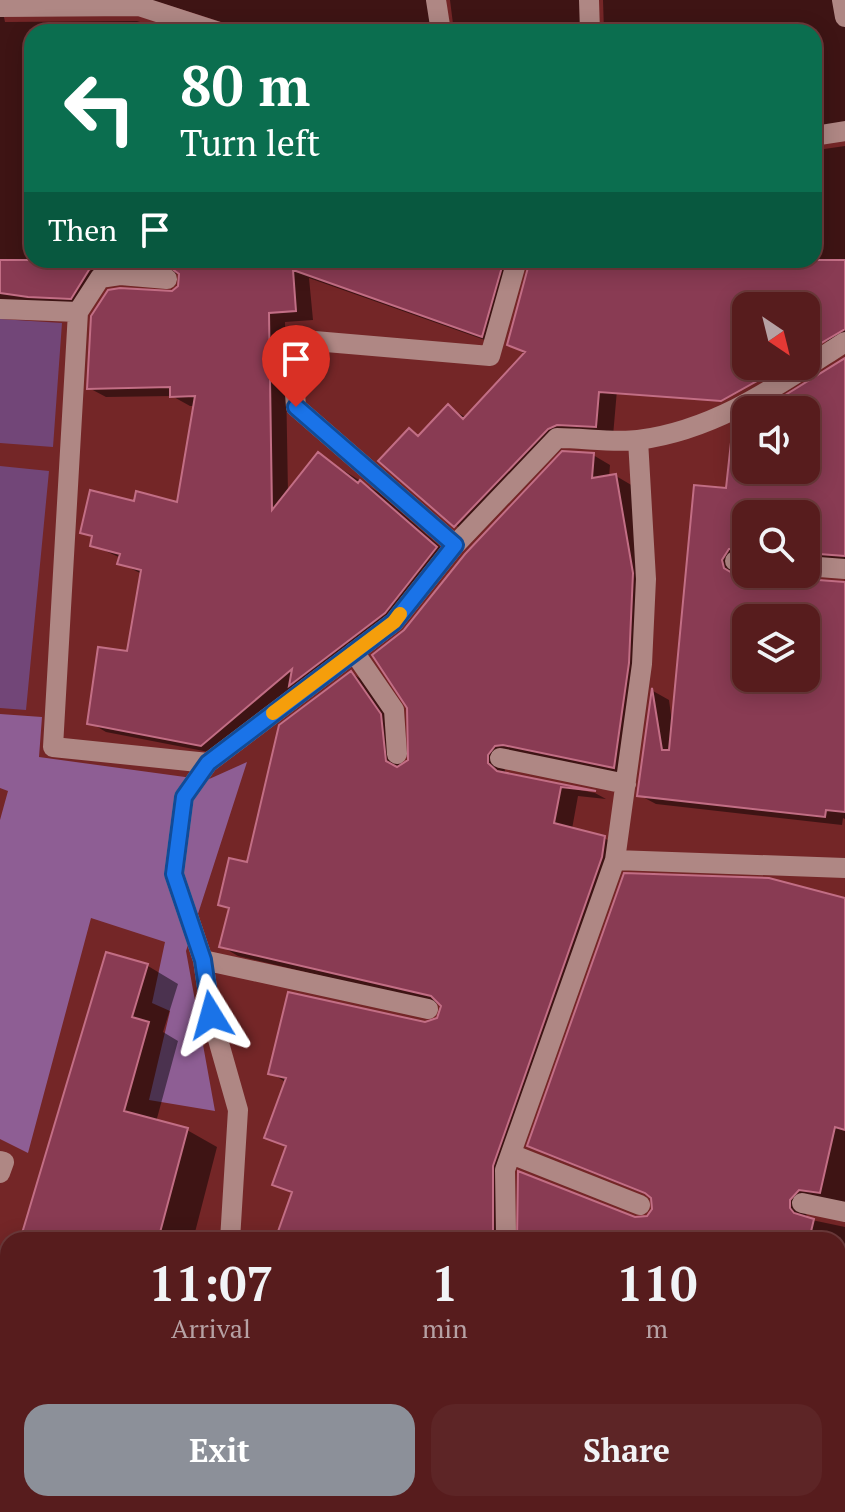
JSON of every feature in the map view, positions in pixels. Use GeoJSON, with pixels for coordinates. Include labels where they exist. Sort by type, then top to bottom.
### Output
{"type":"FeatureCollection","features":[{"type":"Feature","properties":{"kind":"street"},"geometry":{"type":"LineString","coordinates":[[436,0],[440,24]]}},
{"type":"Feature","properties":{"kind":"street"},"geometry":{"type":"LineString","coordinates":[[589,0],[590,24]]}},
{"type":"Feature","properties":{"kind":"street"},"geometry":{"type":"LineString","coordinates":[[842,0],[845,17]]}},
{"type":"Feature","properties":{"kind":"street"},"geometry":{"type":"LineString","coordinates":[[0,7],[139,6],[167,24]]}},
{"type":"Feature","properties":{"kind":"street"},"geometry":{"type":"LineString","coordinates":[[822,135],[845,131]]}},
{"type":"Feature","properties":{"kind":"street"},"geometry":{"type":"LineString","coordinates":[[120,268],[100,278],[78,312],[53,747],[208,763]]}},
{"type":"Feature","properties":{"kind":"street"},"geometry":{"type":"LineString","coordinates":[[126,268],[167,279]]}},
{"type":"Feature","properties":{"kind":"street"},"geometry":{"type":"LineString","coordinates":[[455,545],[296,407],[291,339],[490,356],[515,268]]}},
{"type":"Feature","properties":{"kind":"street"},"geometry":{"type":"LineString","coordinates":[[0,309],[78,312]]}},
{"type":"Feature","properties":{"kind":"street"},"geometry":{"type":"LineString","coordinates":[[230,1232],[238,1110],[211,1015],[203,960],[174,874],[184,797],[208,763],[394,622],[455,545],[557,438],[638,440],[706,423],[742,408],[845,342]]}},
{"type":"Feature","properties":{"kind":"street"},"geometry":{"type":"LineString","coordinates":[[506,1232],[505,1170],[615,860],[642,664],[646,579],[638,440]]}},
{"type":"Feature","properties":{"kind":"street"},"geometry":{"type":"LineString","coordinates":[[820,567],[845,569]]}},
{"type":"Feature","properties":{"kind":"street"},"geometry":{"type":"LineString","coordinates":[[354,652],[394,710],[397,754]]}},
{"type":"Feature","properties":{"kind":"street"},"geometry":{"type":"LineString","coordinates":[[500,758],[626,784]]}},
{"type":"Feature","properties":{"kind":"street"},"geometry":{"type":"LineString","coordinates":[[615,860],[845,868]]}},
{"type":"Feature","properties":{"kind":"street"},"geometry":{"type":"LineString","coordinates":[[203,960],[428,1009]]}},
{"type":"Feature","properties":{"kind":"street"},"geometry":{"type":"LineString","coordinates":[[511,1154],[640,1205]]}},
{"type":"Feature","properties":{"kind":"street"},"geometry":{"type":"LineString","coordinates":[[0,1161],[4,1162],[0,1173]]}},
{"type":"Feature","properties":{"kind":"street"},"geometry":{"type":"LineString","coordinates":[[802,1203],[845,1212]]}},
{"type":"Feature","properties":{"kind":"shaded area"},"geometry":{"type":"Polygon","coordinates":[[[0,319],[62,323],[53,447],[0,443],[0,319]]]}},
{"type":"Feature","properties":{"kind":"shaded area"},"geometry":{"type":"Polygon","coordinates":[[[0,466],[49,471],[26,710],[0,708],[0,466]]]}},
{"type":"Feature","properties":{"kind":"shaded area"},"geometry":{"type":"Polygon","coordinates":[[[0,714],[42,717],[39,757],[207,780],[247,762],[186,951],[215,1111],[149,1100],[170,1011],[152,1003],[165,942],[91,918],[28,1153],[0,1139],[0,820],[8,791],[0,788],[0,714]]]}},
{"type":"Feature","properties":{"kind":"building"},"geometry":{"type":"Polygon","coordinates":[[[0,260],[24,260],[24,268],[93,268],[71,299],[0,293],[0,260]]]}},
{"type":"Feature","properties":{"kind":"building"},"geometry":{"type":"Polygon","coordinates":[[[822,260],[845,260],[845,329],[820,344],[820,292],[732,292],[732,380],[759,380],[721,401],[599,392],[596,427],[557,425],[548,429],[454,527],[378,461],[409,428],[418,436],[448,404],[463,419],[525,352],[507,345],[528,268],[822,268],[822,260]]]}},
{"type":"Feature","properties":{"kind":"building"},"geometry":{"type":"Polygon","coordinates":[[[171,268],[502,268],[482,337],[293,270],[296,311],[269,313],[272,510],[318,452],[358,483],[360,480],[437,547],[385,613],[289,686],[292,669],[201,746],[87,724],[98,647],[127,651],[141,570],[117,564],[120,554],[90,546],[92,536],[80,533],[90,490],[134,501],[136,491],[177,502],[195,396],[170,397],[170,387],[87,389],[91,316],[108,290],[172,291],[178,286],[179,274],[171,268]]]}},
{"type":"Feature","properties":{"kind":"building"},"geometry":{"type":"Polygon","coordinates":[[[845,358],[845,556],[820,554],[820,500],[732,500],[732,549],[722,560],[724,568],[732,573],[732,588],[820,588],[820,580],[845,582],[845,812],[826,810],[825,817],[637,796],[652,688],[662,750],[669,750],[694,485],[726,488],[732,433],[732,484],[820,484],[820,396],[784,396],[809,380],[820,380],[820,373],[845,358]]]}},
{"type":"Feature","properties":{"kind":"building"},"geometry":{"type":"Polygon","coordinates":[[[562,451],[594,453],[592,478],[616,474],[633,573],[629,663],[614,768],[503,745],[495,746],[488,755],[488,763],[497,771],[596,791],[561,787],[554,823],[605,836],[602,857],[493,1166],[492,1232],[278,1232],[292,1192],[272,1185],[286,1146],[264,1138],[286,1078],[268,1074],[288,992],[425,1022],[437,1018],[441,1006],[431,996],[219,947],[229,908],[218,905],[229,858],[247,862],[279,725],[351,671],[381,714],[386,761],[397,767],[408,760],[407,708],[372,655],[404,630],[465,554],[562,451]]]}},
{"type":"Feature","properties":{"kind":"building"},"geometry":{"type":"Polygon","coordinates":[[[624,873],[769,878],[845,898],[845,1130],[835,1127],[820,1193],[799,1190],[790,1200],[794,1213],[814,1219],[811,1232],[517,1232],[518,1171],[635,1217],[647,1216],[652,1209],[651,1198],[645,1193],[527,1146],[624,873]]]}},
{"type":"Feature","properties":{"kind":"building"},"geometry":{"type":"Polygon","coordinates":[[[106,952],[148,964],[132,1017],[149,1022],[124,1111],[188,1128],[160,1232],[22,1232],[106,952]]]}},
{"type":"Feature","properties":{"kind":"slow traffic"},"geometry":{"type":"LineString","coordinates":[[273,713],[394,622],[400,614]]}},
{"type":"Feature","properties":{"kind":"route"},"geometry":{"type":"LineString","coordinates":[[211,1015],[203,960],[174,874],[184,797],[208,763],[394,622],[455,545],[296,407]]}}]}
